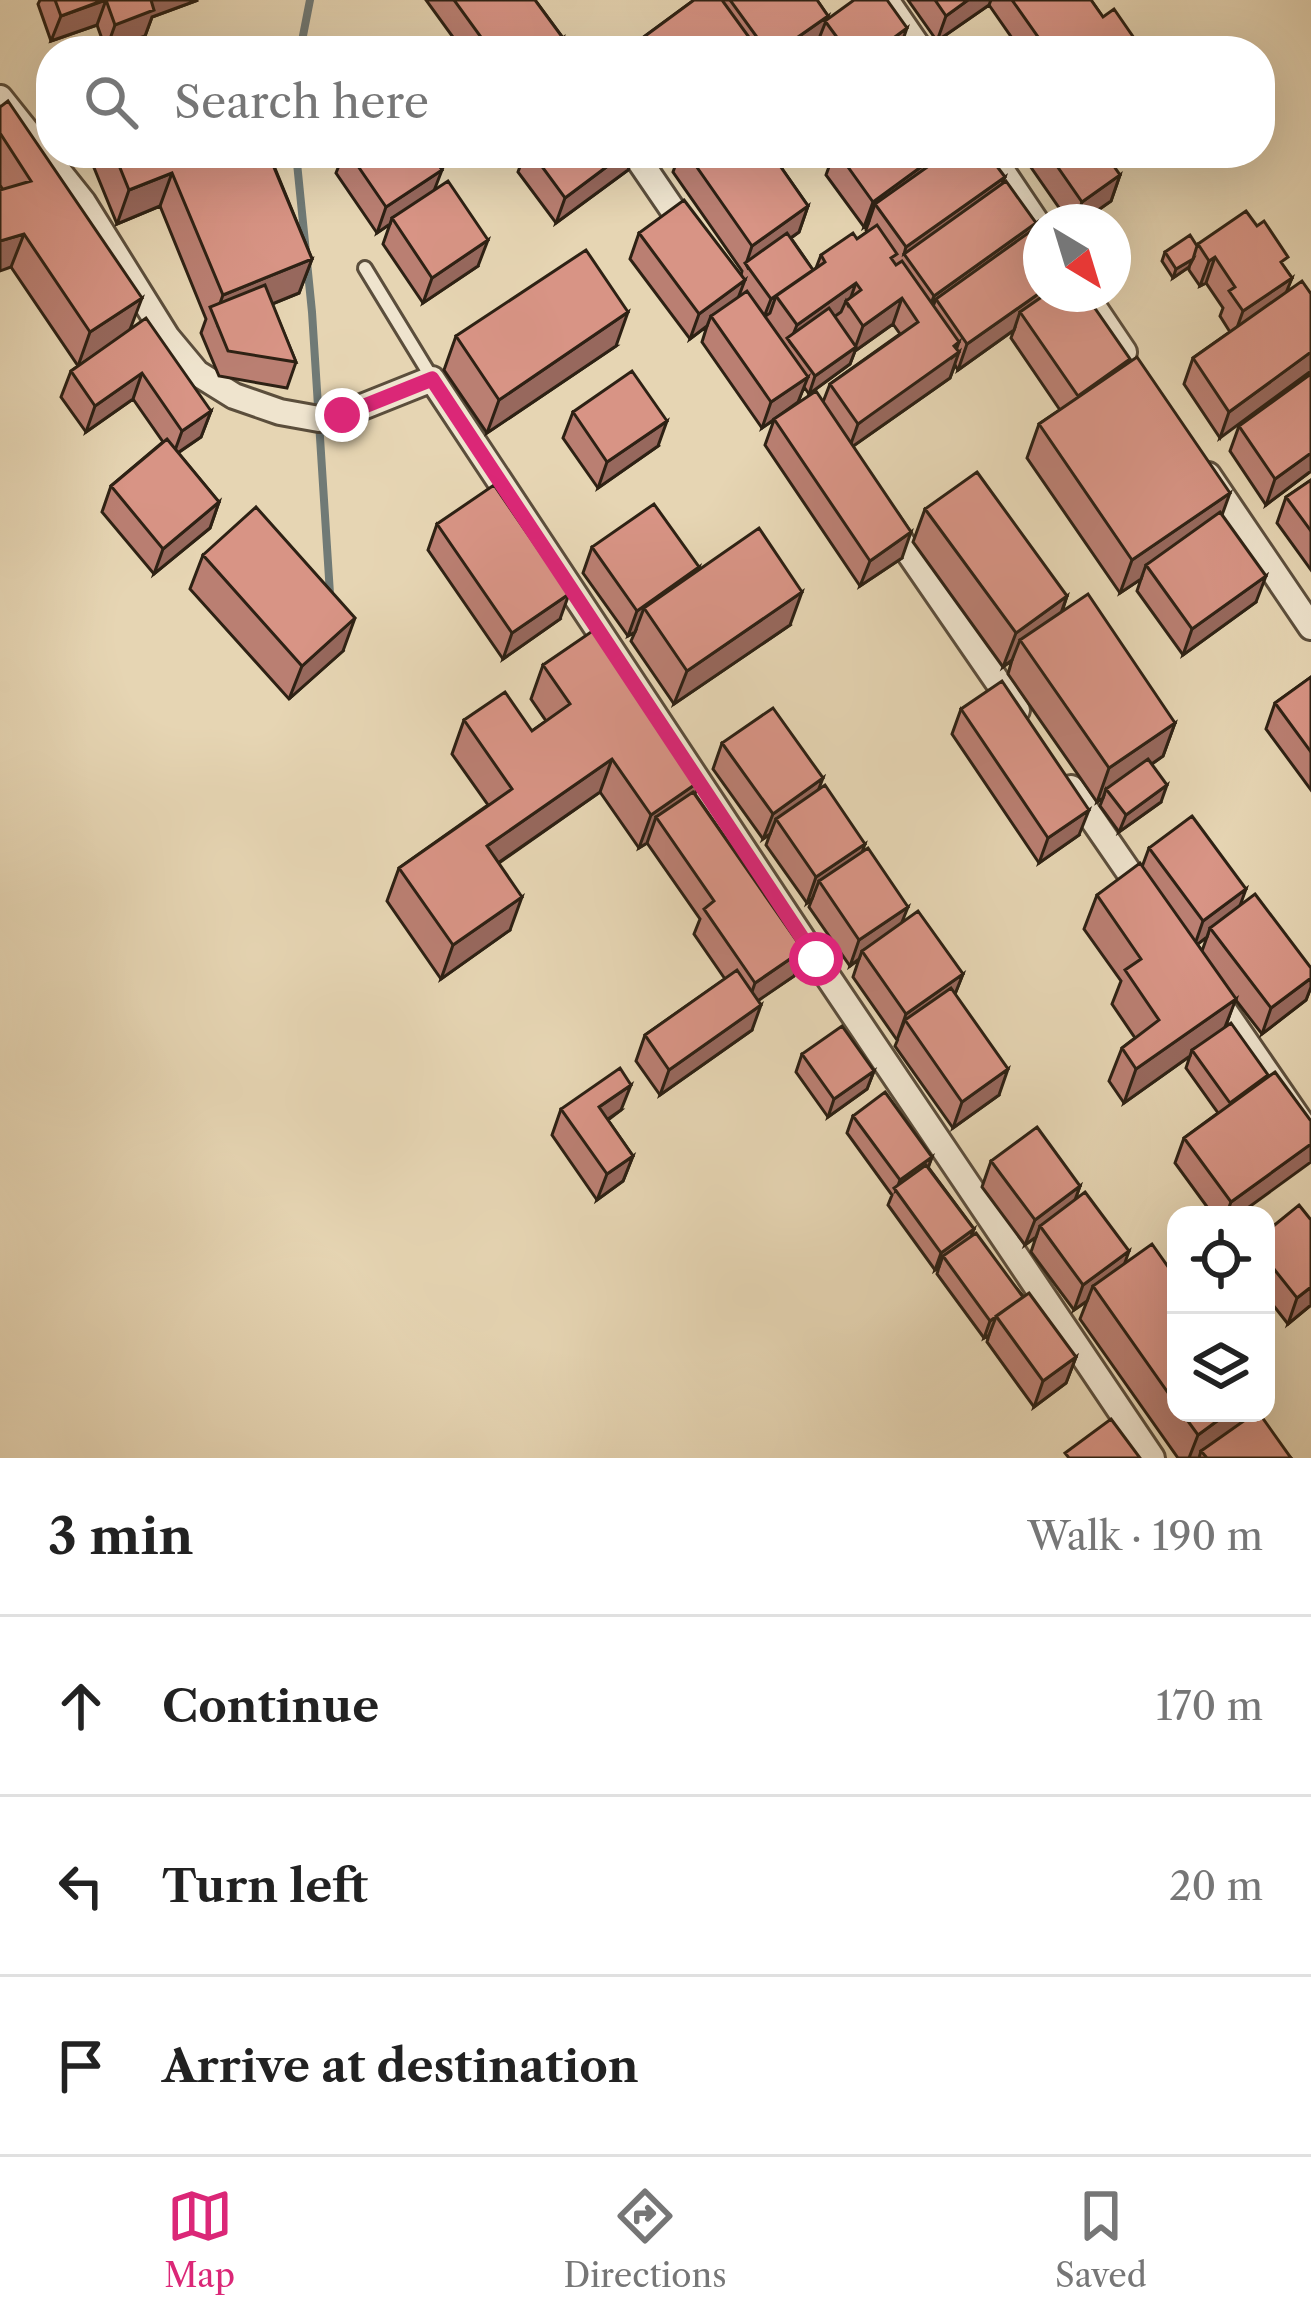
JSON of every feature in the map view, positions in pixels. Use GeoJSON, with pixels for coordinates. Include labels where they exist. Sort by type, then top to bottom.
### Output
{"type":"FeatureCollection","features":[{"type":"Feature","properties":{"kind":"street"},"geometry":{"type":"LineString","coordinates":[[886,0],[911,36]]}},
{"type":"Feature","properties":{"kind":"street"},"geometry":{"type":"LineString","coordinates":[[0,98],[36,143]]}},
{"type":"Feature","properties":{"kind":"street"},"geometry":{"type":"LineString","coordinates":[[56,168],[83,202],[167,337],[197,374],[234,396],[280,412],[319,418],[342,415],[432,379],[1152,1458]]}},
{"type":"Feature","properties":{"kind":"street"},"geometry":{"type":"LineString","coordinates":[[644,168],[702,251]]}},
{"type":"Feature","properties":{"kind":"street"},"geometry":{"type":"LineString","coordinates":[[1000,168],[1024,204]]}},
{"type":"Feature","properties":{"kind":"street"},"geometry":{"type":"LineString","coordinates":[[1097,312],[1138,372]]}},
{"type":"Feature","properties":{"kind":"street"},"geometry":{"type":"LineString","coordinates":[[1192,451],[1311,627]]}},
{"type":"Feature","properties":{"kind":"street"},"geometry":{"type":"LineString","coordinates":[[878,507],[1027,724]]}},
{"type":"Feature","properties":{"kind":"street"},"geometry":{"type":"LineString","coordinates":[[1054,763],[1162,920]]}},
{"type":"Feature","properties":{"kind":"street"},"geometry":{"type":"LineString","coordinates":[[1203,979],[1311,1137]]}},
{"type":"Feature","properties":{"kind":"lane"},"geometry":{"type":"LineString","coordinates":[[365,268],[432,379]]}},
{"type":"Feature","properties":{"kind":"building"},"geometry":{"type":"Polygon","coordinates":[[[55,0],[104,0],[61,16],[55,0]]]}},
{"type":"Feature","properties":{"kind":"building"},"geometry":{"type":"Polygon","coordinates":[[[106,0],[151,0],[154,10],[115,25],[106,0]]]}},
{"type":"Feature","properties":{"kind":"building"},"geometry":{"type":"Polygon","coordinates":[[[454,0],[535,0],[562,36],[480,36],[454,0]]]}},
{"type":"Feature","properties":{"kind":"building"},"geometry":{"type":"Polygon","coordinates":[[[694,0],[722,0],[748,36],[645,36],[694,0]]]}},
{"type":"Feature","properties":{"kind":"building"},"geometry":{"type":"Polygon","coordinates":[[[730,0],[817,0],[828,16],[799,36],[756,36],[730,0]]]}},
{"type":"Feature","properties":{"kind":"building"},"geometry":{"type":"Polygon","coordinates":[[[854,0],[887,0],[907,28],[896,36],[836,36],[825,21],[854,0]]]}},
{"type":"Feature","properties":{"kind":"building"},"geometry":{"type":"Polygon","coordinates":[[[935,0],[968,0],[946,16],[935,0]]]}},
{"type":"Feature","properties":{"kind":"building"},"geometry":{"type":"Polygon","coordinates":[[[1012,0],[1091,0],[1103,17],[1114,9],[1133,36],[1037,36],[1012,0]]]}},
{"type":"Feature","properties":{"kind":"building"},"geometry":{"type":"Polygon","coordinates":[[[8,101],[36,142],[36,168],[54,168],[142,298],[90,332],[24,234],[0,241],[0,190],[31,181],[0,133],[0,107],[8,101]]]}},
{"type":"Feature","properties":{"kind":"building"},"geometry":{"type":"Polygon","coordinates":[[[120,168],[274,168],[312,259],[223,295],[172,173],[129,190],[120,168]]]}},
{"type":"Feature","properties":{"kind":"building"},"geometry":{"type":"Polygon","coordinates":[[[359,168],[442,170],[386,207],[359,168]]]}},
{"type":"Feature","properties":{"kind":"building"},"geometry":{"type":"Polygon","coordinates":[[[543,168],[605,168],[565,198],[543,168]]]}},
{"type":"Feature","properties":{"kind":"building"},"geometry":{"type":"Polygon","coordinates":[[[697,168],[781,168],[808,206],[752,246],[697,168]]]}},
{"type":"Feature","properties":{"kind":"building"},"geometry":{"type":"Polygon","coordinates":[[[849,168],[919,168],[873,202],[849,168]]]}},
{"type":"Feature","properties":{"kind":"building"},"geometry":{"type":"Polygon","coordinates":[[[926,168],[998,168],[1005,177],[906,247],[875,204],[926,168]]]}},
{"type":"Feature","properties":{"kind":"building"},"geometry":{"type":"Polygon","coordinates":[[[1058,168],[1115,168],[1120,175],[1082,202],[1058,168]]]}},
{"type":"Feature","properties":{"kind":"building"},"geometry":{"type":"Polygon","coordinates":[[[448,181],[488,240],[432,278],[392,218],[448,181]]]}},
{"type":"Feature","properties":{"kind":"building"},"geometry":{"type":"Polygon","coordinates":[[[1006,181],[1023,205],[1023,232],[934,296],[904,254],[1006,181]]]}},
{"type":"Feature","properties":{"kind":"building"},"geometry":{"type":"Polygon","coordinates":[[[684,200],[745,280],[699,314],[639,233],[684,200]]]}},
{"type":"Feature","properties":{"kind":"building"},"geometry":{"type":"Polygon","coordinates":[[[1246,211],[1257,226],[1264,221],[1288,257],[1281,262],[1292,278],[1243,311],[1229,291],[1235,287],[1215,257],[1209,261],[1198,244],[1246,211]]]}},
{"type":"Feature","properties":{"kind":"building"},"geometry":{"type":"Polygon","coordinates":[[[877,225],[897,254],[891,258],[896,265],[902,261],[959,342],[954,346],[959,352],[858,424],[830,384],[918,322],[902,298],[863,326],[846,301],[861,290],[856,283],[797,325],[776,296],[825,262],[821,255],[853,233],[857,239],[877,225]]]}},
{"type":"Feature","properties":{"kind":"building"},"geometry":{"type":"Polygon","coordinates":[[[787,233],[813,270],[771,299],[745,263],[787,233]]]}},
{"type":"Feature","properties":{"kind":"building"},"geometry":{"type":"Polygon","coordinates":[[[1190,235],[1197,246],[1193,259],[1176,269],[1165,252],[1190,235]]]}},
{"type":"Feature","properties":{"kind":"building"},"geometry":{"type":"Polygon","coordinates":[[[1023,237],[1023,305],[967,344],[936,299],[1023,237]]]}},
{"type":"Feature","properties":{"kind":"building"},"geometry":{"type":"Polygon","coordinates":[[[586,250],[628,312],[499,400],[456,336],[586,250]]]}},
{"type":"Feature","properties":{"kind":"building"},"geometry":{"type":"Polygon","coordinates":[[[1302,281],[1311,294],[1311,352],[1229,412],[1193,358],[1302,281]]]}},
{"type":"Feature","properties":{"kind":"building"},"geometry":{"type":"Polygon","coordinates":[[[265,285],[296,362],[228,351],[210,307],[265,285]]]}},
{"type":"Feature","properties":{"kind":"building"},"geometry":{"type":"Polygon","coordinates":[[[747,291],[808,377],[771,402],[711,316],[747,291]]]}},
{"type":"Feature","properties":{"kind":"building"},"geometry":{"type":"Polygon","coordinates":[[[829,308],[856,347],[815,376],[787,338],[829,308]]]}},
{"type":"Feature","properties":{"kind":"building"},"geometry":{"type":"Polygon","coordinates":[[[1020,312],[1097,312],[1130,359],[1078,396],[1020,312]]]}},
{"type":"Feature","properties":{"kind":"building"},"geometry":{"type":"Polygon","coordinates":[[[146,318],[211,411],[182,431],[142,373],[95,406],[71,371],[146,318]]]}},
{"type":"Feature","properties":{"kind":"building"},"geometry":{"type":"Polygon","coordinates":[[[1137,357],[1230,493],[1132,560],[1039,424],[1137,357]]]}},
{"type":"Feature","properties":{"kind":"building"},"geometry":{"type":"Polygon","coordinates":[[[632,371],[667,421],[607,462],[573,412],[632,371]]]}},
{"type":"Feature","properties":{"kind":"building"},"geometry":{"type":"Polygon","coordinates":[[[1311,374],[1311,453],[1275,479],[1239,426],[1311,374]]]}},
{"type":"Feature","properties":{"kind":"building"},"geometry":{"type":"Polygon","coordinates":[[[816,391],[911,532],[870,561],[774,419],[816,391]]]}},
{"type":"Feature","properties":{"kind":"building"},"geometry":{"type":"Polygon","coordinates":[[[167,439],[219,502],[163,549],[111,486],[167,439]]]}},
{"type":"Feature","properties":{"kind":"building"},"geometry":{"type":"Polygon","coordinates":[[[977,472],[1067,596],[1016,633],[925,509],[977,472]]]}},
{"type":"Feature","properties":{"kind":"building"},"geometry":{"type":"Polygon","coordinates":[[[1311,480],[1311,531],[1286,497],[1311,480]]]}},
{"type":"Feature","properties":{"kind":"building"},"geometry":{"type":"Polygon","coordinates":[[[494,485],[569,594],[512,633],[437,524],[494,485]]]}},
{"type":"Feature","properties":{"kind":"building"},"geometry":{"type":"Polygon","coordinates":[[[654,504],[699,567],[637,611],[592,547],[654,504]]]}},
{"type":"Feature","properties":{"kind":"building"},"geometry":{"type":"Polygon","coordinates":[[[256,507],[355,618],[302,666],[203,555],[256,507]]]}},
{"type":"Feature","properties":{"kind":"building"},"geometry":{"type":"Polygon","coordinates":[[[1220,512],[1266,576],[1192,629],[1146,565],[1220,512]]]}},
{"type":"Feature","properties":{"kind":"building"},"geometry":{"type":"Polygon","coordinates":[[[759,528],[802,592],[687,671],[644,608],[759,528]]]}},
{"type":"Feature","properties":{"kind":"building"},"geometry":{"type":"Polygon","coordinates":[[[1088,594],[1175,723],[1109,768],[1020,640],[1088,594]]]}},
{"type":"Feature","properties":{"kind":"building"},"geometry":{"type":"Polygon","coordinates":[[[594,630],[700,781],[651,815],[612,759],[487,846],[522,897],[453,945],[399,868],[512,789],[464,720],[505,692],[532,731],[570,704],[543,665],[594,630]]]}},
{"type":"Feature","properties":{"kind":"building"},"geometry":{"type":"Polygon","coordinates":[[[1311,677],[1311,752],[1275,703],[1311,677]]]}},
{"type":"Feature","properties":{"kind":"building"},"geometry":{"type":"Polygon","coordinates":[[[1002,681],[1089,810],[1048,838],[961,709],[1002,681]]]}},
{"type":"Feature","properties":{"kind":"building"},"geometry":{"type":"Polygon","coordinates":[[[773,708],[823,778],[773,814],[722,743],[773,708]]]}},
{"type":"Feature","properties":{"kind":"building"},"geometry":{"type":"Polygon","coordinates":[[[1148,759],[1167,785],[1126,815],[1106,789],[1148,759]]]}},
{"type":"Feature","properties":{"kind":"building"},"geometry":{"type":"Polygon","coordinates":[[[825,785],[865,844],[816,877],[776,819],[825,785]]]}},
{"type":"Feature","properties":{"kind":"building"},"geometry":{"type":"Polygon","coordinates":[[[693,792],[803,950],[755,983],[704,909],[714,901],[656,817],[693,792]]]}},
{"type":"Feature","properties":{"kind":"building"},"geometry":{"type":"Polygon","coordinates":[[[1192,816],[1246,889],[1203,921],[1149,848],[1192,816]]]}},
{"type":"Feature","properties":{"kind":"building"},"geometry":{"type":"Polygon","coordinates":[[[868,848],[908,907],[859,940],[819,881],[868,848]]]}},
{"type":"Feature","properties":{"kind":"building"},"geometry":{"type":"Polygon","coordinates":[[[1140,863],[1236,999],[1136,1069],[1122,1048],[1159,1020],[1125,970],[1141,959],[1097,895],[1140,863]]]}},
{"type":"Feature","properties":{"kind":"building"},"geometry":{"type":"Polygon","coordinates":[[[1255,894],[1311,968],[1311,978],[1271,1008],[1210,928],[1255,894]]]}},
{"type":"Feature","properties":{"kind":"building"},"geometry":{"type":"Polygon","coordinates":[[[918,911],[963,974],[906,1014],[862,951],[918,911]]]}},
{"type":"Feature","properties":{"kind":"building"},"geometry":{"type":"Polygon","coordinates":[[[737,970],[761,1005],[669,1070],[645,1035],[737,970]]]}},
{"type":"Feature","properties":{"kind":"building"},"geometry":{"type":"Polygon","coordinates":[[[951,988],[1008,1069],[962,1102],[905,1020],[951,988]]]}},
{"type":"Feature","properties":{"kind":"building"},"geometry":{"type":"Polygon","coordinates":[[[1231,1023],[1268,1075],[1230,1103],[1192,1050],[1231,1023]]]}},
{"type":"Feature","properties":{"kind":"building"},"geometry":{"type":"Polygon","coordinates":[[[842,1026],[874,1071],[834,1099],[802,1054],[842,1026]]]}},
{"type":"Feature","properties":{"kind":"building"},"geometry":{"type":"Polygon","coordinates":[[[620,1068],[631,1085],[599,1107],[633,1156],[607,1174],[561,1109],[620,1068]]]}},
{"type":"Feature","properties":{"kind":"building"},"geometry":{"type":"Polygon","coordinates":[[[1275,1072],[1311,1121],[1311,1144],[1231,1202],[1184,1138],[1275,1072]]]}},
{"type":"Feature","properties":{"kind":"building"},"geometry":{"type":"Polygon","coordinates":[[[885,1092],[932,1157],[900,1180],[853,1116],[885,1092]]]}},
{"type":"Feature","properties":{"kind":"building"},"geometry":{"type":"Polygon","coordinates":[[[1037,1127],[1080,1186],[1035,1220],[991,1161],[1037,1127]]]}},
{"type":"Feature","properties":{"kind":"building"},"geometry":{"type":"Polygon","coordinates":[[[926,1165],[974,1229],[941,1253],[894,1188],[926,1165]]]}},
{"type":"Feature","properties":{"kind":"building"},"geometry":{"type":"Polygon","coordinates":[[[1085,1192],[1129,1251],[1083,1285],[1040,1226],[1085,1192]]]}},
{"type":"Feature","properties":{"kind":"building"},"geometry":{"type":"Polygon","coordinates":[[[1299,1205],[1311,1220],[1311,1287],[1297,1298],[1275,1270],[1275,1225],[1299,1205]]]}},
{"type":"Feature","properties":{"kind":"building"},"geometry":{"type":"Polygon","coordinates":[[[976,1233],[1023,1297],[990,1321],[943,1256],[976,1233]]]}},
{"type":"Feature","properties":{"kind":"building"},"geometry":{"type":"Polygon","coordinates":[[[1152,1244],[1167,1265],[1167,1391],[1093,1286],[1152,1244]]]}},
{"type":"Feature","properties":{"kind":"building"},"geometry":{"type":"Polygon","coordinates":[[[1029,1293],[1076,1357],[1043,1381],[996,1316],[1029,1293]]]}},
{"type":"Feature","properties":{"kind":"building"},"geometry":{"type":"Polygon","coordinates":[[[1111,1419],[1140,1458],[1069,1458],[1065,1453],[1111,1419]]]}},
{"type":"Feature","properties":{"kind":"building"},"geometry":{"type":"Polygon","coordinates":[[[1189,1422],[1216,1422],[1198,1435],[1189,1422]]]}},
{"type":"Feature","properties":{"kind":"building"},"geometry":{"type":"Polygon","coordinates":[[[1242,1422],[1265,1422],[1291,1458],[1207,1458],[1201,1451],[1242,1422]]]}},
{"type":"Feature","properties":{"kind":"waterway"},"geometry":{"type":"LineString","coordinates":[[303,36],[310,0]]}},
{"type":"Feature","properties":{"kind":"waterway"},"geometry":{"type":"LineString","coordinates":[[298,168],[330,594]]}},
{"type":"Feature","properties":{"kind":"route"},"geometry":{"type":"LineString","coordinates":[[342,415],[432,379],[816,959]]}}]}
